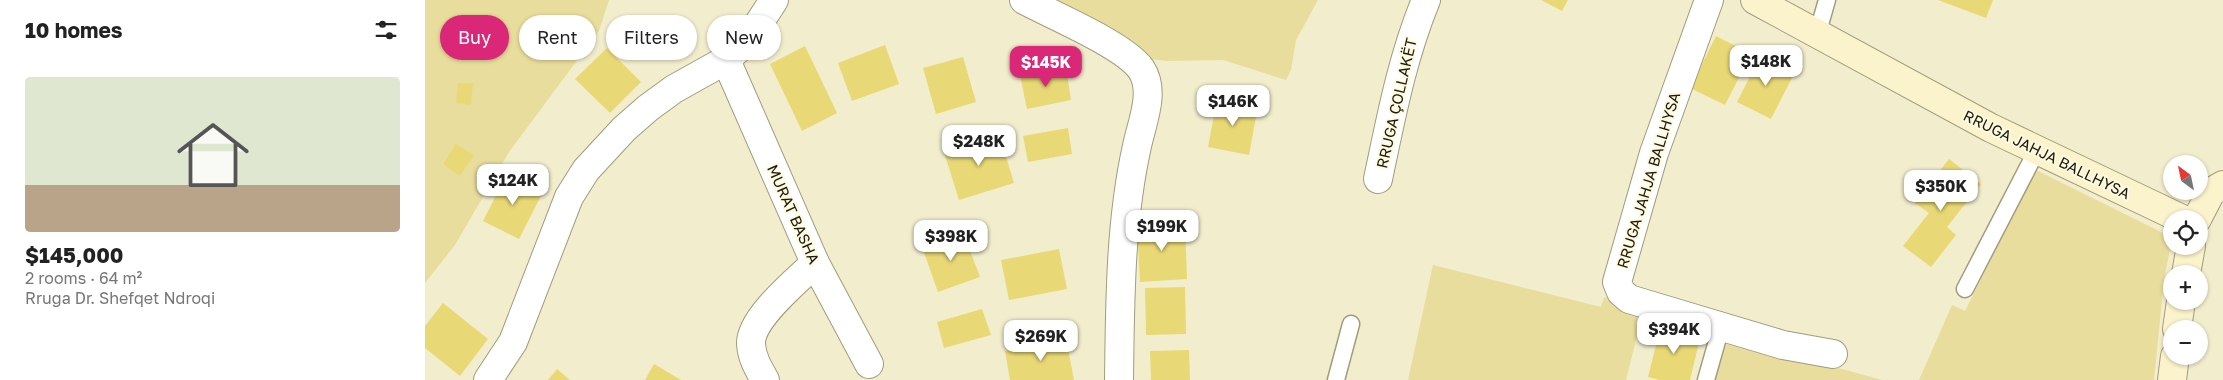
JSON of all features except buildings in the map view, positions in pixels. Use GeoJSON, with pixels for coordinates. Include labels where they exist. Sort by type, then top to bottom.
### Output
{"type":"FeatureCollection","features":[{"type":"Feature","properties":{"kind":"main road","name":"RRUGA JAHJA BALLHYSA"},"geometry":{"type":"LineString","coordinates":[[1755,0],[1817,35],[2037,150],[2163,210]]}},
{"type":"Feature","properties":{"kind":"main road"},"geometry":{"type":"LineString","coordinates":[[2202,210],[2211,192],[2223,185]]}},
{"type":"Feature","properties":{"kind":"main road"},"geometry":{"type":"LineString","coordinates":[[2172,380],[2174,365]]}},
{"type":"Feature","properties":{"kind":"street"},"geometry":{"type":"LineString","coordinates":[[764,15],[774,0]]}},
{"type":"Feature","properties":{"kind":"street"},"geometry":{"type":"LineString","coordinates":[[1024,0],[1121,51],[1136,63],[1146,79],[1148,97],[1133,161],[1125,229],[1120,313],[1119,380]]}},
{"type":"Feature","properties":{"kind":"street","name":"RRUGA ÇOLLAKËT"},"geometry":{"type":"LineString","coordinates":[[1378,180],[1395,95],[1411,37],[1427,0]]}},
{"type":"Feature","properties":{"kind":"street","name":"RRUGA JAHJA BALLHYSA"},"geometry":{"type":"LineString","coordinates":[[1709,0],[1654,153],[1617,282],[1621,292],[1629,299],[1783,345],[1833,354]]}},
{"type":"Feature","properties":{"kind":"street"},"geometry":{"type":"LineString","coordinates":[[488,380],[513,342],[569,197],[586,170],[624,129],[647,108],[674,89],[726,60]]}},
{"type":"Feature","properties":{"kind":"street","name":"MURAT BASHA"},"geometry":{"type":"LineString","coordinates":[[726,60],[815,263],[869,364]]}},
{"type":"Feature","properties":{"kind":"street"},"geometry":{"type":"LineString","coordinates":[[765,380],[753,360],[751,342],[757,326],[765,313],[815,263]]}},
{"type":"Feature","properties":{"kind":"lane"},"geometry":{"type":"LineString","coordinates":[[1817,35],[1827,0]]}},
{"type":"Feature","properties":{"kind":"lane"},"geometry":{"type":"LineString","coordinates":[[1965,289],[2037,150]]}},
{"type":"Feature","properties":{"kind":"lane"},"geometry":{"type":"LineString","coordinates":[[1336,380],[1351,324]]}},
{"type":"Feature","properties":{"kind":"lane"},"geometry":{"type":"LineString","coordinates":[[1706,380],[1721,326]]}},
{"type":"Feature","properties":{"kind":"shaded area"},"geometry":{"type":"Polygon","coordinates":[[[425,0],[609,0],[596,35],[596,15],[519,15],[519,60],[577,60],[509,152],[455,245],[425,283],[425,0]]]}},
{"type":"Feature","properties":{"kind":"shaded area"},"geometry":{"type":"Polygon","coordinates":[[[1049,0],[1318,0],[1296,40],[1291,70],[1286,80],[1223,60],[1167,61],[1150,59],[1049,0]]]}},
{"type":"Feature","properties":{"kind":"shaded area"},"geometry":{"type":"Polygon","coordinates":[[[2036,170],[2163,233],[2163,255],[2169,255],[2167,265],[2163,265],[2163,289],[2154,380],[1919,380],[1952,305],[1965,311],[2036,170]]]}},
{"type":"Feature","properties":{"kind":"shaded area"},"geometry":{"type":"Polygon","coordinates":[[[1433,265],[1601,307],[1604,297],[1643,312],[1626,380],[1408,380],[1433,265]]]}},
{"type":"Feature","properties":{"kind":"shaded area"},"geometry":{"type":"Polygon","coordinates":[[[1734,339],[1882,380],[1715,380],[1726,345],[1734,339]]]}}]}
